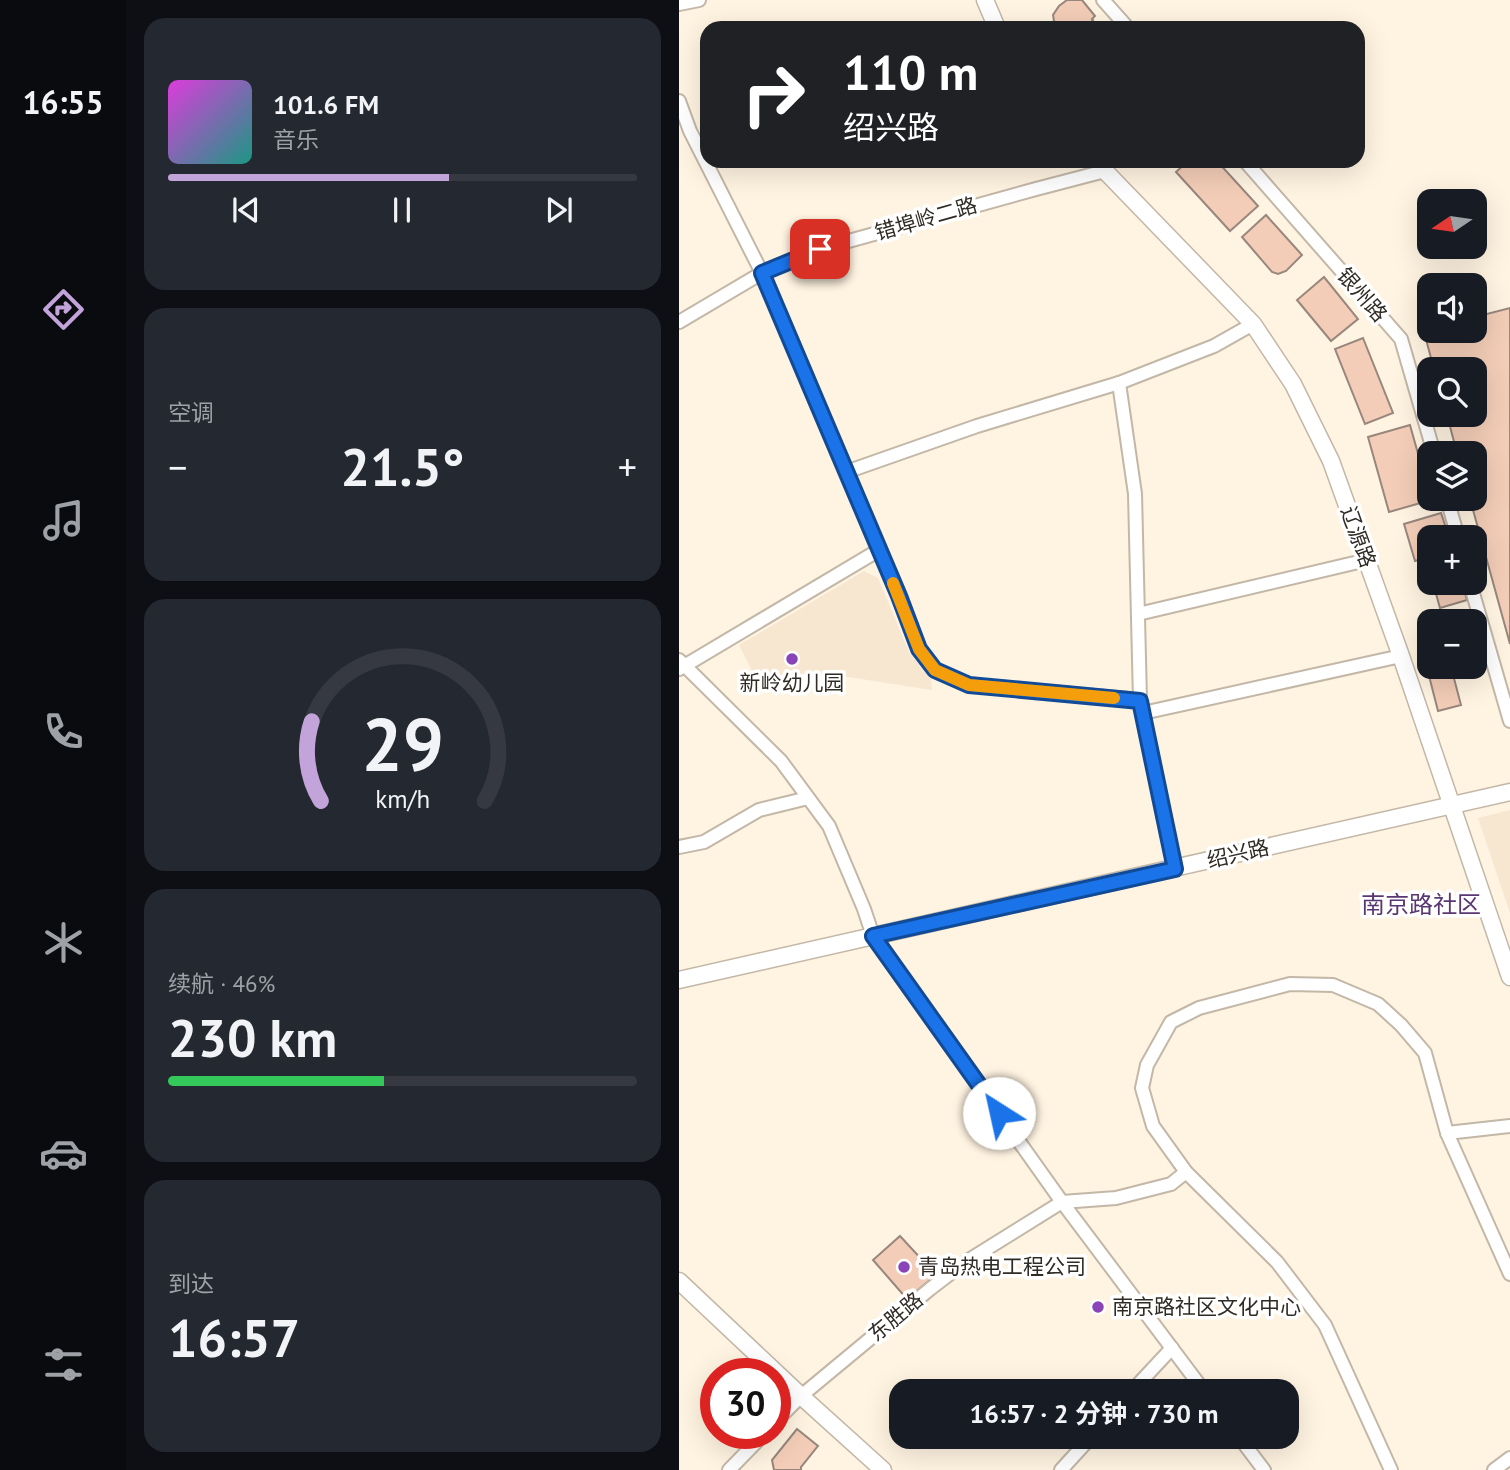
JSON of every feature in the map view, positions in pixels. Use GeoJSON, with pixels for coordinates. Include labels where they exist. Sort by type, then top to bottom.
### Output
{"type":"FeatureCollection","features":[{"type":"Feature","properties":{"kind":"street"},"geometry":{"type":"LineString","coordinates":[[679,4],[699,0]]}},
{"type":"Feature","properties":{"kind":"street"},"geometry":{"type":"LineString","coordinates":[[985,0],[994,21]]}},
{"type":"Feature","properties":{"kind":"street"},"geometry":{"type":"LineString","coordinates":[[1103,0],[1122,21]]}},
{"type":"Feature","properties":{"kind":"street"},"geometry":{"type":"LineString","coordinates":[[679,101],[684,134],[700,163]]}},
{"type":"Feature","properties":{"kind":"street"},"geometry":{"type":"LineString","coordinates":[[703,168],[762,273],[919,649],[935,670],[969,685],[1142,707],[1401,656]]}},
{"type":"Feature","properties":{"kind":"street","name":"错埠岭二路"},"geometry":{"type":"LineString","coordinates":[[679,322],[762,273],[820,249],[1036,189],[1095,168]]}},
{"type":"Feature","properties":{"kind":"street","name":"辽源路"},"geometry":{"type":"LineString","coordinates":[[1103,168],[1253,324],[1293,384],[1331,461],[1401,656],[1510,977]]}},
{"type":"Feature","properties":{"kind":"street","name":"银州路"},"geometry":{"type":"LineString","coordinates":[[1251,168],[1401,339],[1431,441]]}},
{"type":"Feature","properties":{"kind":"street"},"geometry":{"type":"LineString","coordinates":[[846,472],[977,426],[1119,383],[1214,346],[1253,324]]}},
{"type":"Feature","properties":{"kind":"street"},"geometry":{"type":"LineString","coordinates":[[1119,383],[1135,494],[1142,707],[1175,869]]}},
{"type":"Feature","properties":{"kind":"street"},"geometry":{"type":"LineString","coordinates":[[879,550],[681,665],[781,761],[829,826],[873,936],[1062,1202],[1196,1379]]}},
{"type":"Feature","properties":{"kind":"street"},"geometry":{"type":"LineString","coordinates":[[1138,614],[1367,561]]}},
{"type":"Feature","properties":{"kind":"street"},"geometry":{"type":"LineString","coordinates":[[1474,595],[1510,721]]}},
{"type":"Feature","properties":{"kind":"street","name":"绍兴路"},"geometry":{"type":"LineString","coordinates":[[679,980],[1510,792]]}},
{"type":"Feature","properties":{"kind":"street"},"geometry":{"type":"LineString","coordinates":[[679,847],[704,842],[759,810],[808,798]]}},
{"type":"Feature","properties":{"kind":"street"},"geometry":{"type":"LineString","coordinates":[[1391,1470],[1325,1325],[1277,1262],[1186,1172],[1153,1126],[1142,1088],[1147,1065],[1171,1022],[1199,1008],[1290,984],[1333,985],[1378,1004],[1402,1025],[1425,1053],[1447,1133],[1510,1274]]}},
{"type":"Feature","properties":{"kind":"street"},"geometry":{"type":"LineString","coordinates":[[1447,1133],[1510,1126]]}},
{"type":"Feature","properties":{"kind":"street"},"geometry":{"type":"LineString","coordinates":[[1062,1202],[1116,1198],[1171,1184],[1186,1172]]}},
{"type":"Feature","properties":{"kind":"street","name":"东胜路"},"geometry":{"type":"LineString","coordinates":[[791,1406],[964,1263],[1062,1202]]}},
{"type":"Feature","properties":{"kind":"street"},"geometry":{"type":"LineString","coordinates":[[679,1281],[883,1470]]}},
{"type":"Feature","properties":{"kind":"street"},"geometry":{"type":"LineString","coordinates":[[1143,1379],[1172,1348]]}},
{"type":"Feature","properties":{"kind":"street"},"geometry":{"type":"LineString","coordinates":[[729,1470],[749,1449]]}},
{"type":"Feature","properties":{"kind":"street"},"geometry":{"type":"LineString","coordinates":[[1061,1470],[1080,1449]]}},
{"type":"Feature","properties":{"kind":"street"},"geometry":{"type":"LineString","coordinates":[[1248,1449],[1264,1470]]}},
{"type":"Feature","properties":{"kind":"street"},"geometry":{"type":"LineString","coordinates":[[1494,1470],[1510,1458]]}},
{"type":"Feature","properties":{"kind":"shaded area"},"geometry":{"type":"Polygon","coordinates":[[[864,571],[878,578],[909,652],[931,680],[932,690],[848,677],[791,673],[760,687],[739,645],[864,571]]]}},
{"type":"Feature","properties":{"kind":"shaded area"},"geometry":{"type":"Polygon","coordinates":[[[1510,810],[1510,913],[1478,818],[1510,810]]]}},
{"type":"Feature","properties":{"kind":"building"},"geometry":{"type":"Polygon","coordinates":[[[1067,0],[1082,0],[1095,16],[1092,21],[1054,21],[1053,15],[1067,0]]]}},
{"type":"Feature","properties":{"kind":"building"},"geometry":{"type":"Polygon","coordinates":[[[1180,168],[1223,168],[1258,206],[1230,231],[1176,172],[1180,168]]]}},
{"type":"Feature","properties":{"kind":"building"},"geometry":{"type":"Polygon","coordinates":[[[1266,215],[1302,255],[1286,271],[1278,274],[1272,272],[1242,237],[1266,215]]]}},
{"type":"Feature","properties":{"kind":"building"},"geometry":{"type":"Polygon","coordinates":[[[1324,277],[1358,319],[1331,341],[1297,300],[1324,277]]]}},
{"type":"Feature","properties":{"kind":"building"},"geometry":{"type":"Polygon","coordinates":[[[1510,308],[1510,644],[1487,561],[1487,525],[1477,525],[1473,511],[1487,511],[1487,441],[1454,441],[1450,427],[1487,427],[1487,357],[1431,357],[1427,343],[1487,343],[1487,314],[1510,308]]]}},
{"type":"Feature","properties":{"kind":"building"},"geometry":{"type":"Polygon","coordinates":[[[1363,338],[1393,413],[1365,424],[1335,349],[1363,338]]]}},
{"type":"Feature","properties":{"kind":"building"},"geometry":{"type":"Polygon","coordinates":[[[1410,425],[1417,450],[1417,504],[1389,512],[1368,437],[1410,425]]]}},
{"type":"Feature","properties":{"kind":"building"},"geometry":{"type":"Polygon","coordinates":[[[1441,513],[1445,525],[1417,525],[1415,561],[1404,524],[1441,513]]]}},
{"type":"Feature","properties":{"kind":"building"},"geometry":{"type":"Polygon","coordinates":[[[1436,595],[1466,595],[1467,600],[1440,608],[1436,595]]]}},
{"type":"Feature","properties":{"kind":"building"},"geometry":{"type":"Polygon","coordinates":[[[1430,679],[1454,679],[1461,705],[1438,711],[1430,679]]]}},
{"type":"Feature","properties":{"kind":"building","name":"青岛热电工程公司"},"geometry":{"type":"Polygon","coordinates":[[[900,1236],[936,1275],[907,1299],[873,1260],[900,1236]]]}},
{"type":"Feature","properties":{"kind":"building"},"geometry":{"type":"Polygon","coordinates":[[[797,1429],[818,1446],[801,1470],[774,1470],[772,1460],[781,1449],[791,1449],[791,1436],[797,1429]]]}},
{"type":"Feature","properties":{"kind":"slow traffic"},"geometry":{"type":"LineString","coordinates":[[893,583],[919,649],[935,670],[969,685],[1114,698]]}},
{"type":"Feature","properties":{"kind":"place","name":"新岭幼儿园"},"geometry":{"type":"Point","coordinates":[792,659]}},
{"type":"Feature","properties":{"kind":"place","name":"青岛热电工程公司"},"geometry":{"type":"Point","coordinates":[904,1267]}},
{"type":"Feature","properties":{"kind":"place","name":"南京路社区文化中心"},"geometry":{"type":"Point","coordinates":[1098,1307]}},
{"type":"Feature","properties":{"kind":"district","name":"南京路社区"},"geometry":{"type":"Point","coordinates":[1421,905]}},
{"type":"Feature","properties":{"kind":"route"},"geometry":{"type":"LineString","coordinates":[[820,249],[762,273],[919,649],[935,670],[969,685],[1140,701],[1175,869],[873,936],[999,1113]]}}]}
